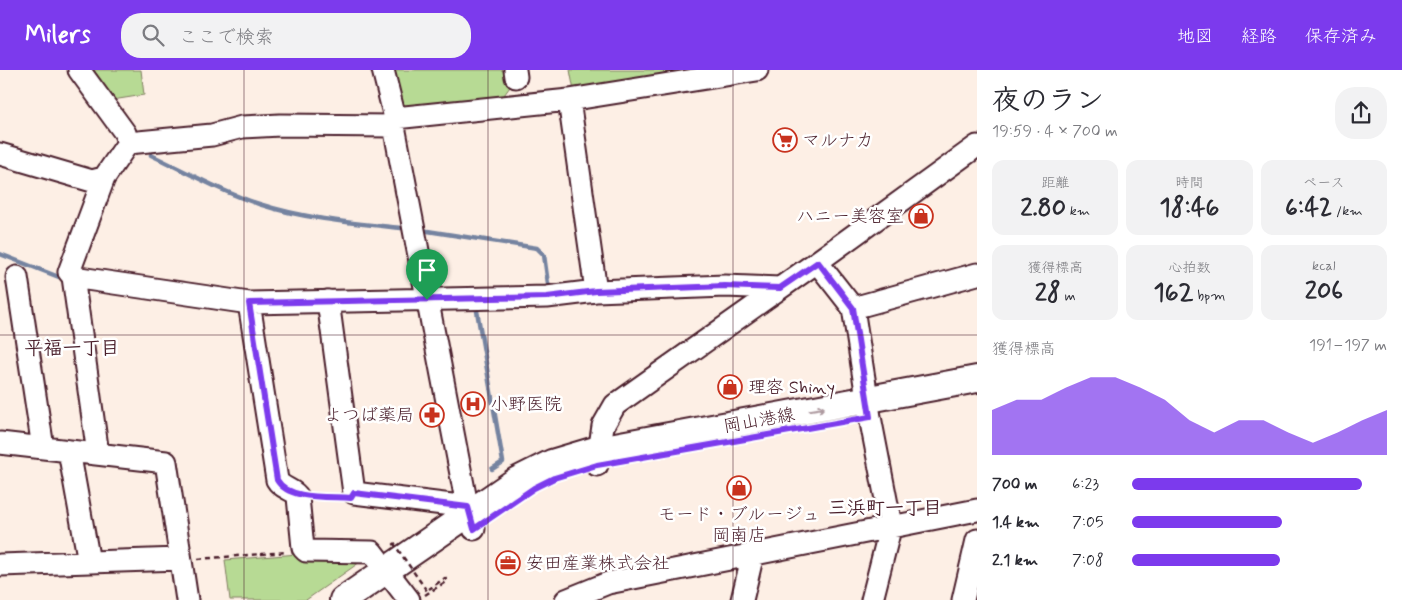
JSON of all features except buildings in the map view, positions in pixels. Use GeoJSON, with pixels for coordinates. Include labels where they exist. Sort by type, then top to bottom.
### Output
{"type":"FeatureCollection","features":[{"type":"Feature","properties":{"kind":"main road","name":"岡山港線"},"geometry":{"type":"LineString","coordinates":[[375,600],[405,588],[470,516],[598,457],[869,408],[977,380]]}},
{"type":"Feature","properties":{"kind":"main road","name":"岡山港線"},"geometry":{"type":"LineString","coordinates":[[869,408],[977,398]]}},
{"type":"Feature","properties":{"kind":"main road","name":"岡山港線"},"geometry":{"type":"LineString","coordinates":[[343,600],[405,588]]}},
{"type":"Feature","properties":{"kind":"street"},"geometry":{"type":"LineString","coordinates":[[79,70],[127,139]]}},
{"type":"Feature","properties":{"kind":"street"},"geometry":{"type":"LineString","coordinates":[[329,305],[354,493],[470,516],[383,70]]}},
{"type":"Feature","properties":{"kind":"street"},"geometry":{"type":"LineString","coordinates":[[127,139],[212,135],[242,127],[394,122],[569,100],[757,70]]}},
{"type":"Feature","properties":{"kind":"street"},"geometry":{"type":"LineString","coordinates":[[569,100],[596,291]]}},
{"type":"Feature","properties":{"kind":"street"},"geometry":{"type":"LineString","coordinates":[[98,454],[74,280],[69,272],[104,178],[127,139]]}},
{"type":"Feature","properties":{"kind":"street"},"geometry":{"type":"LineString","coordinates":[[598,457],[604,426],[615,405],[818,262],[977,146]]}},
{"type":"Feature","properties":{"kind":"street"},"geometry":{"type":"LineString","coordinates":[[0,154],[92,181],[104,178]]}},
{"type":"Feature","properties":{"kind":"street"},"geometry":{"type":"LineString","coordinates":[[818,262],[853,308],[891,526],[872,600]]}},
{"type":"Feature","properties":{"kind":"street"},"geometry":{"type":"LineString","coordinates":[[853,308],[977,274]]}},
{"type":"Feature","properties":{"kind":"street"},"geometry":{"type":"LineString","coordinates":[[17,277],[42,448]]}},
{"type":"Feature","properties":{"kind":"street"},"geometry":{"type":"LineString","coordinates":[[74,280],[250,306],[329,305],[549,296],[596,291],[725,286],[780,288]]}},
{"type":"Feature","properties":{"kind":"street"},"geometry":{"type":"LineString","coordinates":[[250,306],[277,480],[280,485],[296,494],[299,501],[301,542],[306,551],[366,550],[372,552],[405,588]]}},
{"type":"Feature","properties":{"kind":"street"},"geometry":{"type":"LineString","coordinates":[[0,443],[166,462],[187,600]]}},
{"type":"Feature","properties":{"kind":"street"},"geometry":{"type":"LineString","coordinates":[[68,451],[89,562]]}},
{"type":"Feature","properties":{"kind":"street"},"geometry":{"type":"LineString","coordinates":[[566,600],[608,582],[977,510]]}},
{"type":"Feature","properties":{"kind":"street"},"geometry":{"type":"LineString","coordinates":[[962,600],[973,572],[977,540]]}},
{"type":"Feature","properties":{"kind":"street"},"geometry":{"type":"LineString","coordinates":[[742,600],[754,554]]}},
{"type":"Feature","properties":{"kind":"street"},"geometry":{"type":"LineString","coordinates":[[0,565],[180,560]]}},
{"type":"Feature","properties":{"kind":"path"},"geometry":{"type":"LineString","coordinates":[[296,494],[351,498],[354,493]]}},
{"type":"Feature","properties":{"kind":"path"},"geometry":{"type":"LineString","coordinates":[[396,543],[394,544],[427,591],[444,578],[446,581],[405,588]]}},
{"type":"Feature","properties":{"kind":"path"},"geometry":{"type":"LineString","coordinates":[[180,560],[306,551]]}},
{"type":"Feature","properties":{"kind":"green space"},"geometry":{"type":"Polygon","coordinates":[[[83,70],[141,70],[144,95],[106,101],[83,70]]]}},
{"type":"Feature","properties":{"kind":"green space"},"geometry":{"type":"Polygon","coordinates":[[[390,70],[511,70],[512,84],[502,98],[403,108],[390,70]]]}},
{"type":"Feature","properties":{"kind":"green space"},"geometry":{"type":"Polygon","coordinates":[[[570,70],[675,70],[676,75],[574,91],[570,70]]]}},
{"type":"Feature","properties":{"kind":"green space"},"geometry":{"type":"Polygon","coordinates":[[[298,554],[363,560],[306,600],[230,600],[225,560],[298,554]]]}},
{"type":"Feature","properties":{"kind":"waterway"},"geometry":{"type":"LineString","coordinates":[[151,155],[232,194],[276,209],[329,220],[401,228]]}},
{"type":"Feature","properties":{"kind":"waterway"},"geometry":{"type":"LineString","coordinates":[[421,230],[537,248],[544,255],[549,291]]}},
{"type":"Feature","properties":{"kind":"waterway"},"geometry":{"type":"LineString","coordinates":[[0,254],[64,279]]}},
{"type":"Feature","properties":{"kind":"waterway"},"geometry":{"type":"LineString","coordinates":[[476,305],[503,462],[492,469]]}},
{"type":"Feature","properties":{"kind":"place","name":"マルナカ"},"geometry":{"type":"Point","coordinates":[785,140]}},
{"type":"Feature","properties":{"kind":"place","name":"ハニー美容室"},"geometry":{"type":"Point","coordinates":[921,216]}},
{"type":"Feature","properties":{"kind":"place","name":"理容 Shiny"},"geometry":{"type":"Point","coordinates":[730,387]}},
{"type":"Feature","properties":{"kind":"place","name":"小野医院"},"geometry":{"type":"Point","coordinates":[473,404]}},
{"type":"Feature","properties":{"kind":"place","name":"よつば薬局"},"geometry":{"type":"Point","coordinates":[432,415]}},
{"type":"Feature","properties":{"kind":"place","name":"モード・ブルージュ 岡南店"},"geometry":{"type":"Point","coordinates":[739,488]}},
{"type":"Feature","properties":{"kind":"place","name":"安田産業株式会社"},"geometry":{"type":"Point","coordinates":[508,563]}},
{"type":"Feature","properties":{"kind":"district","name":"平福一丁目"},"geometry":{"type":"Point","coordinates":[72,347]}},
{"type":"Feature","properties":{"kind":"district","name":"三浜町一丁目"},"geometry":{"type":"Point","coordinates":[885,507]}},
{"type":"Feature","properties":{"kind":"route"},"geometry":{"type":"LineString","coordinates":[[818,262],[853,308],[870,417],[597,465],[554,478],[534,488],[474,529],[468,507],[354,493],[351,498],[296,494],[280,485],[277,480],[249,303],[427,300],[547,297],[550,295],[596,291],[725,286],[780,288],[818,262]]}}]}
